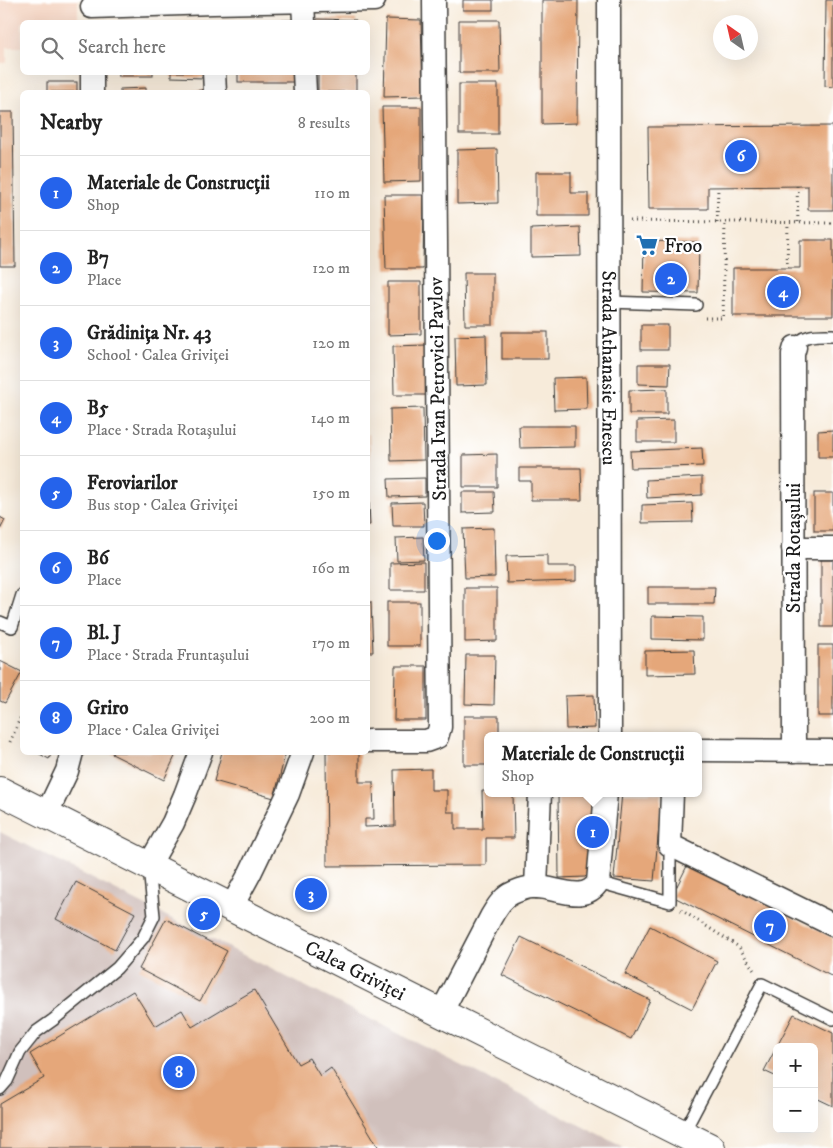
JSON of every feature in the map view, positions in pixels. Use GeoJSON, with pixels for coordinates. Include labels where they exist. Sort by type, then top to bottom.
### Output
{"type":"FeatureCollection","features":[{"type":"Feature","properties":{"kind":"main road","name":"Calea Griviței"},"geometry":{"type":"LineString","coordinates":[[0,791],[711,1148]]}},
{"type":"Feature","properties":{"kind":"street"},"geometry":{"type":"LineString","coordinates":[[92,10],[214,13],[304,12],[374,0]]}},
{"type":"Feature","properties":{"kind":"street","name":"Strada Ivan Petrovici Pavlov"},"geometry":{"type":"LineString","coordinates":[[370,741],[426,742],[438,737],[440,727],[434,0]]}},
{"type":"Feature","properties":{"kind":"street","name":"Strada Athanasie Enescu"},"geometry":{"type":"LineString","coordinates":[[609,0],[610,732]]}},
{"type":"Feature","properties":{"kind":"street"},"geometry":{"type":"LineString","coordinates":[[92,75],[92,90]]}},
{"type":"Feature","properties":{"kind":"street"},"geometry":{"type":"LineString","coordinates":[[214,75],[215,90]]}},
{"type":"Feature","properties":{"kind":"street"},"geometry":{"type":"LineString","coordinates":[[304,75],[304,90]]}},
{"type":"Feature","properties":{"kind":"street","name":"Strada Rotașului"},"geometry":{"type":"LineString","coordinates":[[794,751],[793,354],[795,347]]}},
{"type":"Feature","properties":{"kind":"street"},"geometry":{"type":"LineString","coordinates":[[793,548],[833,548]]}},
{"type":"Feature","properties":{"kind":"street"},"geometry":{"type":"LineString","coordinates":[[702,750],[833,751]]}},
{"type":"Feature","properties":{"kind":"street"},"geometry":{"type":"LineString","coordinates":[[46,814],[67,771],[71,755]]}},
{"type":"Feature","properties":{"kind":"street"},"geometry":{"type":"LineString","coordinates":[[149,865],[185,795],[200,755]]}},
{"type":"Feature","properties":{"kind":"street"},"geometry":{"type":"LineString","coordinates":[[231,908],[288,794],[302,755]]}},
{"type":"Feature","properties":{"kind":"street"},"geometry":{"type":"LineString","coordinates":[[536,886],[540,797]]}},
{"type":"Feature","properties":{"kind":"street"},"geometry":{"type":"LineString","coordinates":[[441,1014],[498,906],[505,897],[514,892],[536,886],[582,894],[594,888],[598,882],[606,797]]}},
{"type":"Feature","properties":{"kind":"street"},"geometry":{"type":"LineString","coordinates":[[672,797],[670,845],[833,925]]}},
{"type":"Feature","properties":{"kind":"lane"},"geometry":{"type":"LineString","coordinates":[[609,302],[696,305]]}},
{"type":"Feature","properties":{"kind":"lane"},"geometry":{"type":"LineString","coordinates":[[795,347],[797,342],[810,335],[833,336]]}},
{"type":"Feature","properties":{"kind":"lane"},"geometry":{"type":"LineString","coordinates":[[0,622],[12,627],[20,601]]}},
{"type":"Feature","properties":{"kind":"lane"},"geometry":{"type":"LineString","coordinates":[[598,882],[670,902],[670,845]]}},
{"type":"Feature","properties":{"kind":"lane"},"geometry":{"type":"LineString","coordinates":[[0,1089],[7,1081],[20,1052],[36,1032],[117,968],[144,938],[154,916],[149,865]]}},
{"type":"Feature","properties":{"kind":"lane"},"geometry":{"type":"LineString","coordinates":[[683,1134],[762,984],[833,1020]]}},
{"type":"Feature","properties":{"kind":"path"},"geometry":{"type":"LineString","coordinates":[[797,186],[798,223]]}},
{"type":"Feature","properties":{"kind":"path"},"geometry":{"type":"LineString","coordinates":[[717,222],[718,187]]}},
{"type":"Feature","properties":{"kind":"path"},"geometry":{"type":"LineString","coordinates":[[609,221],[833,223]]}},
{"type":"Feature","properties":{"kind":"path"},"geometry":{"type":"LineString","coordinates":[[788,223],[788,268]]}},
{"type":"Feature","properties":{"kind":"path"},"geometry":{"type":"LineString","coordinates":[[10,742],[20,719]]}},
{"type":"Feature","properties":{"kind":"path"},"geometry":{"type":"LineString","coordinates":[[670,902],[739,947],[762,984]]}},
{"type":"Feature","properties":{"kind":"shaded area"},"geometry":{"type":"Polygon","coordinates":[[[0,0],[78,0],[78,20],[20,20],[20,47],[7,47],[7,63],[0,63],[0,0]]]}},
{"type":"Feature","properties":{"kind":"shaded area"},"geometry":{"type":"Polygon","coordinates":[[[0,832],[625,1148],[0,1148],[0,832]]]}},
{"type":"Feature","properties":{"kind":"building"},"geometry":{"type":"Polygon","coordinates":[[[463,0],[493,0],[493,10],[463,10],[463,0]]]}},
{"type":"Feature","properties":{"kind":"building"},"geometry":{"type":"Polygon","coordinates":[[[542,0],[578,0],[577,123],[542,124],[542,0]]]}},
{"type":"Feature","properties":{"kind":"building"},"geometry":{"type":"Polygon","coordinates":[[[826,0],[833,0],[833,87],[825,86],[826,0]]]}},
{"type":"Feature","properties":{"kind":"building"},"geometry":{"type":"Polygon","coordinates":[[[317,19],[356,20],[317,20],[317,19]]]}},
{"type":"Feature","properties":{"kind":"building"},"geometry":{"type":"Polygon","coordinates":[[[386,19],[421,20],[423,96],[384,97],[386,19]]]}},
{"type":"Feature","properties":{"kind":"building"},"geometry":{"type":"Polygon","coordinates":[[[459,20],[499,20],[500,73],[459,73],[459,20]]]}},
{"type":"Feature","properties":{"kind":"building"},"geometry":{"type":"Polygon","coordinates":[[[118,75],[153,75],[153,76],[118,75]]]}},
{"type":"Feature","properties":{"kind":"building"},"geometry":{"type":"Polygon","coordinates":[[[171,75],[204,75],[204,78],[171,77],[171,75]]]}},
{"type":"Feature","properties":{"kind":"building"},"geometry":{"type":"Polygon","coordinates":[[[238,75],[301,75],[301,82],[238,82],[238,75]]]}},
{"type":"Feature","properties":{"kind":"building"},"geometry":{"type":"Polygon","coordinates":[[[318,75],[356,75],[356,90],[318,90],[318,75]]]}},
{"type":"Feature","properties":{"kind":"building"},"geometry":{"type":"Polygon","coordinates":[[[47,82],[77,82],[77,90],[47,90],[47,82]]]}},
{"type":"Feature","properties":{"kind":"building"},"geometry":{"type":"Polygon","coordinates":[[[459,84],[498,84],[498,134],[459,134],[459,84]]]}},
{"type":"Feature","properties":{"kind":"building"},"geometry":{"type":"Polygon","coordinates":[[[146,88],[146,90],[120,90],[146,88]]]}},
{"type":"Feature","properties":{"kind":"building"},"geometry":{"type":"Polygon","coordinates":[[[382,107],[421,107],[421,181],[384,182],[382,107]]]}},
{"type":"Feature","properties":{"kind":"building"},"geometry":{"type":"Polygon","coordinates":[[[0,112],[13,112],[15,266],[0,266],[0,112]]]}},
{"type":"Feature","properties":{"kind":"building"},"geometry":{"type":"Polygon","coordinates":[[[833,126],[833,210],[808,210],[808,186],[708,187],[708,209],[649,209],[648,127],[833,126]]]}},
{"type":"Feature","properties":{"kind":"building"},"geometry":{"type":"Polygon","coordinates":[[[497,149],[498,203],[457,204],[457,150],[497,149]]]}},
{"type":"Feature","properties":{"kind":"building"},"geometry":{"type":"Polygon","coordinates":[[[536,172],[571,172],[571,193],[588,193],[588,216],[536,216],[536,172]]]}},
{"type":"Feature","properties":{"kind":"building"},"geometry":{"type":"Polygon","coordinates":[[[384,195],[424,195],[423,269],[386,269],[384,195]]]}},
{"type":"Feature","properties":{"kind":"building"},"geometry":{"type":"Polygon","coordinates":[[[580,227],[581,256],[531,257],[531,229],[580,227]]]}},
{"type":"Feature","properties":{"kind":"building"},"geometry":{"type":"Polygon","coordinates":[[[800,240],[833,240],[833,316],[733,316],[733,268],[800,268],[800,240]]]}},
{"type":"Feature","properties":{"kind":"building"},"geometry":{"type":"Polygon","coordinates":[[[644,241],[699,242],[698,293],[643,292],[644,241]]]}},
{"type":"Feature","properties":{"kind":"building"},"geometry":{"type":"Polygon","coordinates":[[[464,273],[493,273],[493,325],[465,325],[464,273]]]}},
{"type":"Feature","properties":{"kind":"building"},"geometry":{"type":"Polygon","coordinates":[[[388,282],[421,282],[421,334],[388,335],[388,282]]]}},
{"type":"Feature","properties":{"kind":"building"},"geometry":{"type":"Polygon","coordinates":[[[641,325],[668,325],[668,350],[641,350],[641,325]]]}},
{"type":"Feature","properties":{"kind":"building"},"geometry":{"type":"Polygon","coordinates":[[[502,332],[548,332],[548,359],[502,359],[502,332]]]}},
{"type":"Feature","properties":{"kind":"building"},"geometry":{"type":"Polygon","coordinates":[[[486,335],[487,385],[456,386],[455,336],[486,335]]]}},
{"type":"Feature","properties":{"kind":"building"},"geometry":{"type":"Polygon","coordinates":[[[426,345],[427,395],[394,395],[393,346],[426,345]]]}},
{"type":"Feature","properties":{"kind":"building"},"geometry":{"type":"Polygon","coordinates":[[[638,364],[670,364],[669,385],[638,384],[638,364]]]}},
{"type":"Feature","properties":{"kind":"building"},"geometry":{"type":"Polygon","coordinates":[[[586,377],[587,409],[554,410],[553,378],[586,377]]]}},
{"type":"Feature","properties":{"kind":"building"},"geometry":{"type":"Polygon","coordinates":[[[667,389],[667,414],[629,414],[629,390],[667,389]]]}},
{"type":"Feature","properties":{"kind":"building"},"geometry":{"type":"Polygon","coordinates":[[[423,408],[424,460],[391,461],[390,409],[423,408]]]}},
{"type":"Feature","properties":{"kind":"building"},"geometry":{"type":"Polygon","coordinates":[[[674,420],[674,442],[637,442],[637,421],[674,420]]]}},
{"type":"Feature","properties":{"kind":"building"},"geometry":{"type":"Polygon","coordinates":[[[519,426],[575,426],[575,447],[520,448],[519,426]]]}},
{"type":"Feature","properties":{"kind":"building"},"geometry":{"type":"Polygon","coordinates":[[[833,430],[833,457],[818,457],[818,431],[833,430]]]}},
{"type":"Feature","properties":{"kind":"building"},"geometry":{"type":"Polygon","coordinates":[[[702,448],[703,466],[631,468],[630,451],[702,448]]]}},
{"type":"Feature","properties":{"kind":"building"},"geometry":{"type":"Polygon","coordinates":[[[497,454],[497,487],[463,487],[463,455],[497,454]]]}},
{"type":"Feature","properties":{"kind":"building"},"geometry":{"type":"Polygon","coordinates":[[[519,468],[581,468],[582,500],[531,500],[531,481],[519,481],[519,468]]]}},
{"type":"Feature","properties":{"kind":"building"},"geometry":{"type":"Polygon","coordinates":[[[702,477],[702,495],[647,498],[646,480],[702,477]]]}},
{"type":"Feature","properties":{"kind":"building"},"geometry":{"type":"Polygon","coordinates":[[[425,478],[425,496],[389,497],[388,479],[425,478]]]}},
{"type":"Feature","properties":{"kind":"building"},"geometry":{"type":"Polygon","coordinates":[[[462,492],[494,492],[495,512],[462,513],[462,492]]]}},
{"type":"Feature","properties":{"kind":"building"},"geometry":{"type":"Polygon","coordinates":[[[814,493],[833,493],[833,531],[814,531],[814,493]]]}},
{"type":"Feature","properties":{"kind":"building"},"geometry":{"type":"Polygon","coordinates":[[[423,502],[424,526],[393,526],[392,503],[423,502]]]}},
{"type":"Feature","properties":{"kind":"building"},"geometry":{"type":"Polygon","coordinates":[[[692,503],[693,522],[642,523],[642,505],[692,503]]]}},
{"type":"Feature","properties":{"kind":"building"},"geometry":{"type":"Polygon","coordinates":[[[0,517],[5,520],[0,530],[0,517]]]}},
{"type":"Feature","properties":{"kind":"building"},"geometry":{"type":"Polygon","coordinates":[[[494,528],[495,577],[465,578],[463,529],[494,528]]]}},
{"type":"Feature","properties":{"kind":"building"},"geometry":{"type":"Polygon","coordinates":[[[423,537],[424,560],[397,561],[396,538],[423,537]]]}},
{"type":"Feature","properties":{"kind":"building"},"geometry":{"type":"Polygon","coordinates":[[[547,555],[547,566],[576,566],[576,581],[507,583],[506,556],[547,555]]]}},
{"type":"Feature","properties":{"kind":"building"},"geometry":{"type":"Polygon","coordinates":[[[821,560],[833,560],[833,627],[821,627],[821,560]]]}},
{"type":"Feature","properties":{"kind":"building"},"geometry":{"type":"Polygon","coordinates":[[[424,562],[424,590],[390,590],[390,563],[424,562]]]}},
{"type":"Feature","properties":{"kind":"building"},"geometry":{"type":"Polygon","coordinates":[[[648,587],[715,587],[714,604],[648,604],[648,587]]]}},
{"type":"Feature","properties":{"kind":"building"},"geometry":{"type":"Polygon","coordinates":[[[465,588],[497,588],[497,641],[465,642],[465,588]]]}},
{"type":"Feature","properties":{"kind":"building"},"geometry":{"type":"Polygon","coordinates":[[[370,602],[371,602],[373,652],[370,652],[370,602]]]}},
{"type":"Feature","properties":{"kind":"building"},"geometry":{"type":"Polygon","coordinates":[[[387,602],[420,602],[420,646],[387,646],[387,602]]]}},
{"type":"Feature","properties":{"kind":"building"},"geometry":{"type":"Polygon","coordinates":[[[652,616],[703,617],[703,640],[652,639],[652,616]]]}},
{"type":"Feature","properties":{"kind":"building"},"geometry":{"type":"Polygon","coordinates":[[[818,645],[833,645],[833,716],[818,716],[818,645]]]}},
{"type":"Feature","properties":{"kind":"building"},"geometry":{"type":"Polygon","coordinates":[[[694,650],[695,674],[645,675],[645,651],[694,650]]]}},
{"type":"Feature","properties":{"kind":"building"},"geometry":{"type":"Polygon","coordinates":[[[466,655],[495,655],[494,705],[465,704],[466,655]]]}},
{"type":"Feature","properties":{"kind":"building"},"geometry":{"type":"Polygon","coordinates":[[[0,661],[20,671],[20,676],[5,703],[0,701],[0,661]]]}},
{"type":"Feature","properties":{"kind":"building"},"geometry":{"type":"Polygon","coordinates":[[[395,666],[426,666],[426,720],[394,720],[395,666]]]}},
{"type":"Feature","properties":{"kind":"building"},"geometry":{"type":"Polygon","coordinates":[[[594,695],[595,728],[566,729],[565,696],[594,695]]]}},
{"type":"Feature","properties":{"kind":"building"},"geometry":{"type":"Polygon","coordinates":[[[464,716],[499,716],[499,732],[484,732],[484,765],[464,765],[464,716]]]}},
{"type":"Feature","properties":{"kind":"building"},"geometry":{"type":"Polygon","coordinates":[[[42,755],[51,755],[49,759],[42,755]]]}},
{"type":"Feature","properties":{"kind":"building"},"geometry":{"type":"Polygon","coordinates":[[[114,755],[176,755],[164,780],[114,755]]]}},
{"type":"Feature","properties":{"kind":"building"},"geometry":{"type":"Polygon","coordinates":[[[221,755],[285,755],[274,798],[214,781],[221,755]]]}},
{"type":"Feature","properties":{"kind":"building"},"geometry":{"type":"Polygon","coordinates":[[[326,755],[359,755],[359,782],[373,782],[374,819],[365,819],[365,827],[395,826],[394,770],[431,769],[431,790],[447,790],[447,812],[455,812],[455,829],[483,829],[482,791],[484,791],[484,797],[513,797],[514,838],[486,838],[486,865],[327,866],[326,755]]]}},
{"type":"Feature","properties":{"kind":"building"},"geometry":{"type":"Polygon","coordinates":[[[558,797],[596,797],[596,869],[585,877],[559,878],[558,797]]]}},
{"type":"Feature","properties":{"kind":"building"},"geometry":{"type":"Polygon","coordinates":[[[622,797],[662,797],[654,881],[614,878],[622,797]]]}},
{"type":"Feature","properties":{"kind":"building"},"geometry":{"type":"Polygon","coordinates":[[[688,864],[833,938],[833,977],[672,896],[688,864]]]}},
{"type":"Feature","properties":{"kind":"building"},"geometry":{"type":"Polygon","coordinates":[[[76,882],[135,913],[115,950],[56,919],[76,882]]]}},
{"type":"Feature","properties":{"kind":"building"},"geometry":{"type":"Polygon","coordinates":[[[166,919],[227,951],[200,1001],[139,969],[166,919]]]}},
{"type":"Feature","properties":{"kind":"building"},"geometry":{"type":"Polygon","coordinates":[[[650,926],[717,961],[692,1009],[625,974],[650,926]]]}},
{"type":"Feature","properties":{"kind":"building"},"geometry":{"type":"Polygon","coordinates":[[[521,937],[650,1000],[631,1039],[502,975],[521,937]]]}},
{"type":"Feature","properties":{"kind":"building"},"geometry":{"type":"Polygon","coordinates":[[[254,990],[298,1064],[309,1058],[320,1076],[331,1068],[379,1148],[0,1148],[0,1104],[44,1078],[30,1054],[133,991],[155,1026],[182,1010],[192,1027],[254,990]]]}},
{"type":"Feature","properties":{"kind":"building"},"geometry":{"type":"Polygon","coordinates":[[[794,1014],[833,1033],[833,1106],[818,1099],[818,1043],[779,1043],[794,1014]]]}},
{"type":"Feature","properties":{"kind":"building"},"geometry":{"type":"Polygon","coordinates":[[[773,1054],[773,1075],[764,1071],[773,1054]]]}},
{"type":"Feature","properties":{"kind":"place","name":"B6"},"geometry":{"type":"Point","coordinates":[741,156]}},
{"type":"Feature","properties":{"kind":"place","name":"Froo"},"geometry":{"type":"Point","coordinates":[647,245]}},
{"type":"Feature","properties":{"kind":"place","name":"B7"},"geometry":{"type":"Point","coordinates":[671,279]}},
{"type":"Feature","properties":{"kind":"place","name":"B5"},"geometry":{"type":"Point","coordinates":[783,292]}},
{"type":"Feature","properties":{"kind":"place","name":"Materiale de Construcții"},"geometry":{"type":"Point","coordinates":[593,832]}},
{"type":"Feature","properties":{"kind":"place","name":"Grădinița Nr. 43"},"geometry":{"type":"Point","coordinates":[311,894]}},
{"type":"Feature","properties":{"kind":"place","name":"Feroviarilor"},"geometry":{"type":"Point","coordinates":[204,914]}},
{"type":"Feature","properties":{"kind":"place","name":"Bl. J"},"geometry":{"type":"Point","coordinates":[770,926]}},
{"type":"Feature","properties":{"kind":"place","name":"Griro"},"geometry":{"type":"Point","coordinates":[179,1072]}}]}
